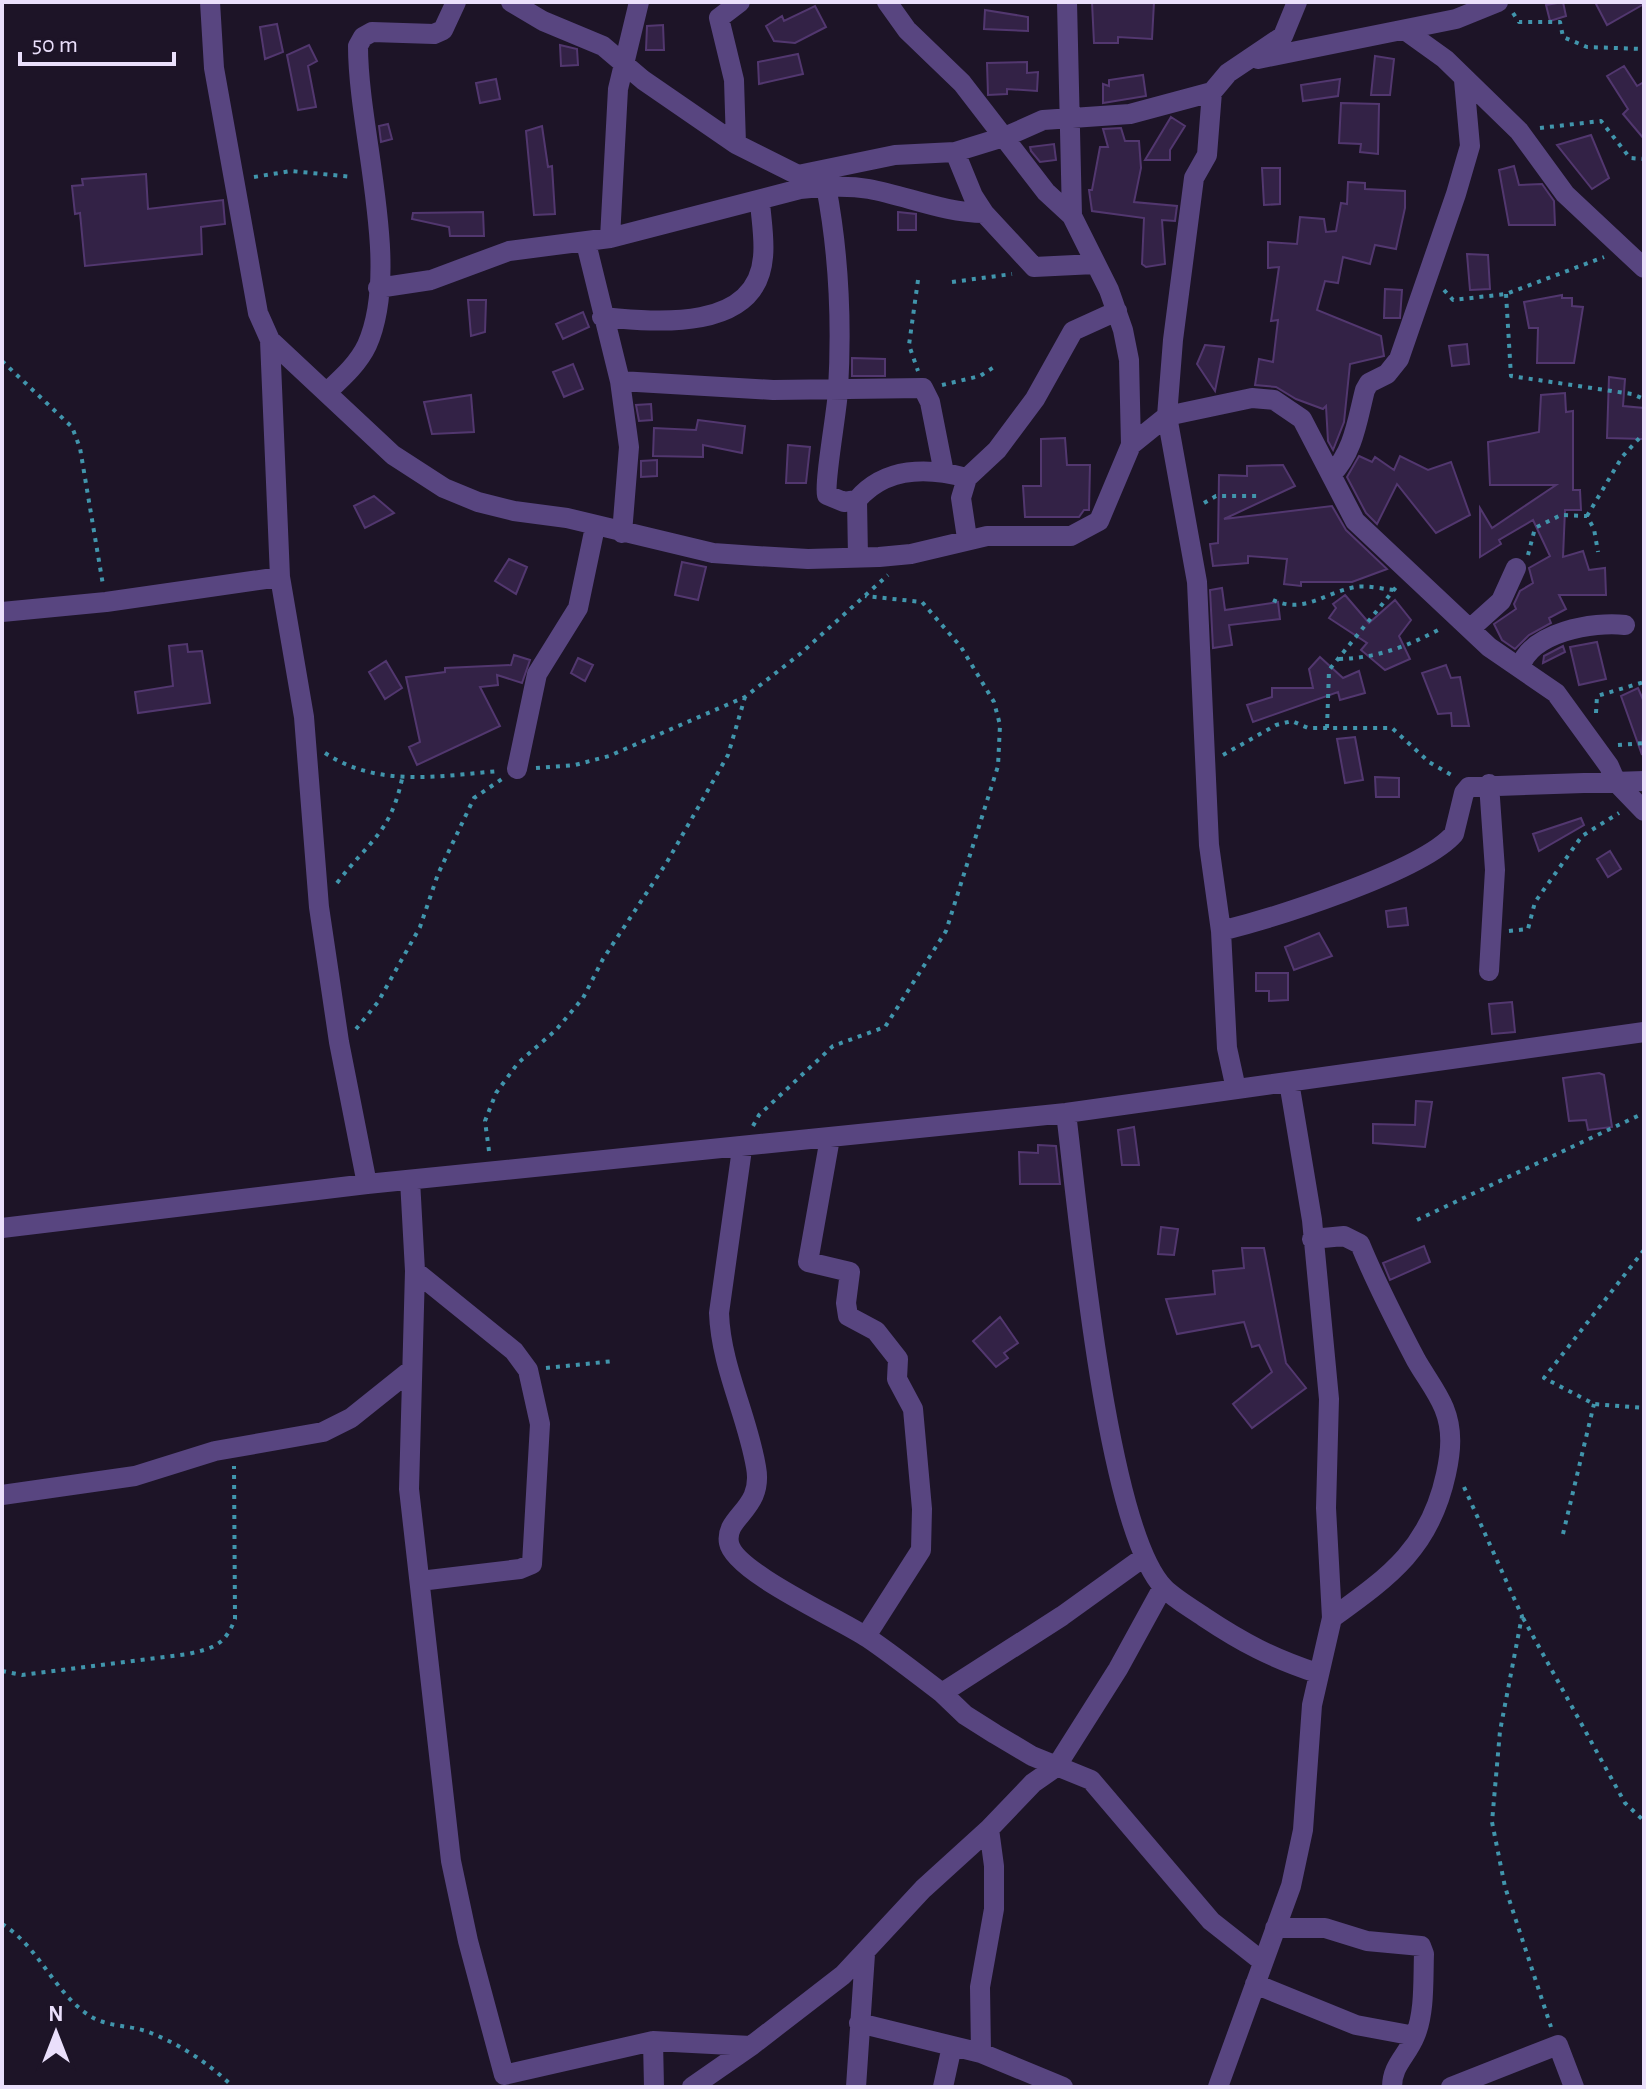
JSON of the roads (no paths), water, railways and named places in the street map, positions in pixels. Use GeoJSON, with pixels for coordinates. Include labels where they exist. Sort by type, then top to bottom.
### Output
{"type":"FeatureCollection","features":[{"type":"Feature","properties":{"kind":"street"},"geometry":{"type":"LineString","coordinates":[[210,2],[214,68],[258,313],[270,340],[280,577],[304,717],[319,907],[339,1042],[367,1184]]}},
{"type":"Feature","properties":{"kind":"street"},"geometry":{"type":"LineString","coordinates":[[327,392],[351,369],[367,346],[378,288],[379,242],[358,46],[363,37],[372,32],[434,34],[443,30],[456,2]]}},
{"type":"Feature","properties":{"kind":"street"},"geometry":{"type":"LineString","coordinates":[[511,2],[543,21],[596,42],[736,144],[799,182],[867,189],[962,212],[984,213]]}},
{"type":"Feature","properties":{"kind":"street"},"geometry":{"type":"LineString","coordinates":[[610,238],[623,62],[639,2]]}},
{"type":"Feature","properties":{"kind":"street"},"geometry":{"type":"LineString","coordinates":[[736,144],[734,80],[719,18],[740,2]]}},
{"type":"Feature","properties":{"kind":"street"},"geometry":{"type":"LineString","coordinates":[[270,340],[393,455],[444,488],[478,502],[567,518],[713,553],[808,559],[911,554],[967,538],[1071,536],[1090,527],[1106,511],[1131,445],[1129,360],[1117,311],[1072,216],[1046,192],[1007,136],[980,109],[962,83],[907,30],[887,2]]}},
{"type":"Feature","properties":{"kind":"street"},"geometry":{"type":"LineString","coordinates":[[1067,2],[1074,197],[1072,216]]}},
{"type":"Feature","properties":{"kind":"street"},"geometry":{"type":"LineString","coordinates":[[378,288],[431,280],[509,251],[586,243],[760,201],[799,182],[895,155],[955,152],[1007,136],[1032,123],[1130,114],[1212,92],[1228,73],[1283,36],[1297,2]]}},
{"type":"Feature","properties":{"kind":"street"},"geometry":{"type":"LineString","coordinates":[[1250,60],[1406,31],[1456,19],[1498,2]]}},
{"type":"Feature","properties":{"kind":"street"},"geometry":{"type":"LineString","coordinates":[[1406,31],[1445,59],[1519,131],[1565,194],[1644,268]]}},
{"type":"Feature","properties":{"kind":"street"},"geometry":{"type":"LineString","coordinates":[[1331,475],[1346,460],[1369,383],[1387,374],[1399,359],[1429,271],[1470,146],[1464,80]]}},
{"type":"Feature","properties":{"kind":"street"},"geometry":{"type":"LineString","coordinates":[[1212,92],[1208,147],[1194,178],[1173,340],[1167,416],[1197,582],[1209,845],[1221,931],[1227,1048],[1236,1089]]}},
{"type":"Feature","properties":{"kind":"street"},"geometry":{"type":"LineString","coordinates":[[955,152],[973,196],[984,213],[1034,267],[1095,264]]}},
{"type":"Feature","properties":{"kind":"street"},"geometry":{"type":"LineString","coordinates":[[826,186],[838,274],[838,390],[825,491],[832,498],[857,500]]}},
{"type":"Feature","properties":{"kind":"street"},"geometry":{"type":"LineString","coordinates":[[602,317],[683,320],[710,316],[738,302],[752,286],[762,265],[760,201]]}},
{"type":"Feature","properties":{"kind":"street"},"geometry":{"type":"LineString","coordinates":[[586,243],[620,381],[629,447],[622,533]]}},
{"type":"Feature","properties":{"kind":"street"},"geometry":{"type":"LineString","coordinates":[[967,538],[961,498],[967,478],[997,450],[1035,399],[1073,331],[1117,311]]}},
{"type":"Feature","properties":{"kind":"street"},"geometry":{"type":"LineString","coordinates":[[620,381],[773,390],[923,388],[930,402],[944,473]]}},
{"type":"Feature","properties":{"kind":"street"},"geometry":{"type":"LineString","coordinates":[[1131,445],[1167,416],[1252,398],[1274,400],[1302,419],[1355,521],[1489,647],[1556,693],[1609,766],[1616,782],[1640,807]]}},
{"type":"Feature","properties":{"kind":"street"},"geometry":{"type":"LineString","coordinates":[[858,557],[857,500],[871,485],[907,472],[944,473],[967,478]]}},
{"type":"Feature","properties":{"kind":"street"},"geometry":{"type":"LineString","coordinates":[[517,769],[537,674],[578,608],[595,527]]}},
{"type":"Feature","properties":{"kind":"street"},"geometry":{"type":"LineString","coordinates":[[1465,624],[1501,601],[1516,568]]}},
{"type":"Feature","properties":{"kind":"street"},"geometry":{"type":"LineString","coordinates":[[2,612],[106,602],[280,577]]}},
{"type":"Feature","properties":{"kind":"street"},"geometry":{"type":"LineString","coordinates":[[1520,668],[1534,648],[1573,629],[1596,623],[1625,625]]}},
{"type":"Feature","properties":{"kind":"street"},"geometry":{"type":"LineString","coordinates":[[1221,931],[1301,908],[1420,858],[1454,834],[1464,793],[1479,785],[1644,781]]}},
{"type":"Feature","properties":{"kind":"street"},"geometry":{"type":"LineString","coordinates":[[1479,785],[1495,870],[1489,971]]}},
{"type":"Feature","properties":{"kind":"street"},"geometry":{"type":"LineString","coordinates":[[2,1228],[367,1184],[742,1149],[1066,1113],[1644,1032]]}},
{"type":"Feature","properties":{"kind":"street"},"geometry":{"type":"LineString","coordinates":[[1218,2087],[1291,1886],[1303,1830],[1308,1742],[1317,1673],[1332,1618],[1326,1508],[1329,1399],[1312,1220],[1289,1082]]}},
{"type":"Feature","properties":{"kind":"street"},"geometry":{"type":"LineString","coordinates":[[1066,1113],[1095,1332],[1119,1477],[1144,1557],[1163,1587],[1242,1644],[1269,1658],[1317,1673]]}},
{"type":"Feature","properties":{"kind":"street"},"geometry":{"type":"LineString","coordinates":[[830,1138],[808,1262],[850,1272],[846,1303],[848,1316],[876,1331],[898,1359],[897,1379],[913,1409],[922,1509],[917,1560],[866,1636]]}},
{"type":"Feature","properties":{"kind":"street"},"geometry":{"type":"LineString","coordinates":[[742,1149],[719,1313],[720,1338],[758,1474],[753,1502],[731,1524],[729,1545],[734,1556],[775,1585],[866,1636],[942,1693],[965,1715],[1056,1767],[1078,1773],[1101,1789],[1211,1921],[1263,1962]]}},
{"type":"Feature","properties":{"kind":"street"},"geometry":{"type":"LineString","coordinates":[[410,1180],[415,1271],[409,1489],[451,1861],[468,1941],[504,2075],[653,2041],[751,2046]]}},
{"type":"Feature","properties":{"kind":"street"},"geometry":{"type":"LineString","coordinates":[[1312,1239],[1344,1236],[1360,1244],[1416,1360],[1444,1408],[1452,1436],[1450,1456],[1433,1520],[1419,1543],[1381,1582],[1332,1618]]}},
{"type":"Feature","properties":{"kind":"street"},"geometry":{"type":"LineString","coordinates":[[415,1271],[514,1351],[528,1370],[540,1424],[532,1564],[520,1569],[420,1581]]}},
{"type":"Feature","properties":{"kind":"street"},"geometry":{"type":"LineString","coordinates":[[2,1495],[135,1476],[234,1447],[307,1436],[336,1427],[397,1384],[411,1370]]}},
{"type":"Feature","properties":{"kind":"street"},"geometry":{"type":"LineString","coordinates":[[942,1693],[1062,1616],[1144,1557]]}},
{"type":"Feature","properties":{"kind":"street"},"geometry":{"type":"LineString","coordinates":[[692,2087],[751,2046],[865,1954],[923,1889],[989,1829],[1033,1783],[1056,1767],[1118,1669],[1163,1587]]}},
{"type":"Feature","properties":{"kind":"street"},"geometry":{"type":"LineString","coordinates":[[981,2053],[980,1987],[994,1909],[989,1829]]}},
{"type":"Feature","properties":{"kind":"street"},"geometry":{"type":"LineString","coordinates":[[1275,1928],[1325,1928],[1367,1941],[1421,1946],[1424,1954],[1422,1996],[1415,2036],[1392,2072],[1392,2087]]}},
{"type":"Feature","properties":{"kind":"street"},"geometry":{"type":"LineString","coordinates":[[856,2087],[865,1954]]}},
{"type":"Feature","properties":{"kind":"street"},"geometry":{"type":"LineString","coordinates":[[1255,1984],[1356,2025],[1415,2036]]}},
{"type":"Feature","properties":{"kind":"street"},"geometry":{"type":"LineString","coordinates":[[859,2023],[981,2053],[1063,2087]]}},
{"type":"Feature","properties":{"kind":"street"},"geometry":{"type":"LineString","coordinates":[[653,2041],[654,2087]]}},
{"type":"Feature","properties":{"kind":"street"},"geometry":{"type":"LineString","coordinates":[[1451,2087],[1558,2045],[1574,2087]]}},
{"type":"Feature","properties":{"kind":"street"},"geometry":{"type":"LineString","coordinates":[[943,2087],[952,2046]]}}]}
